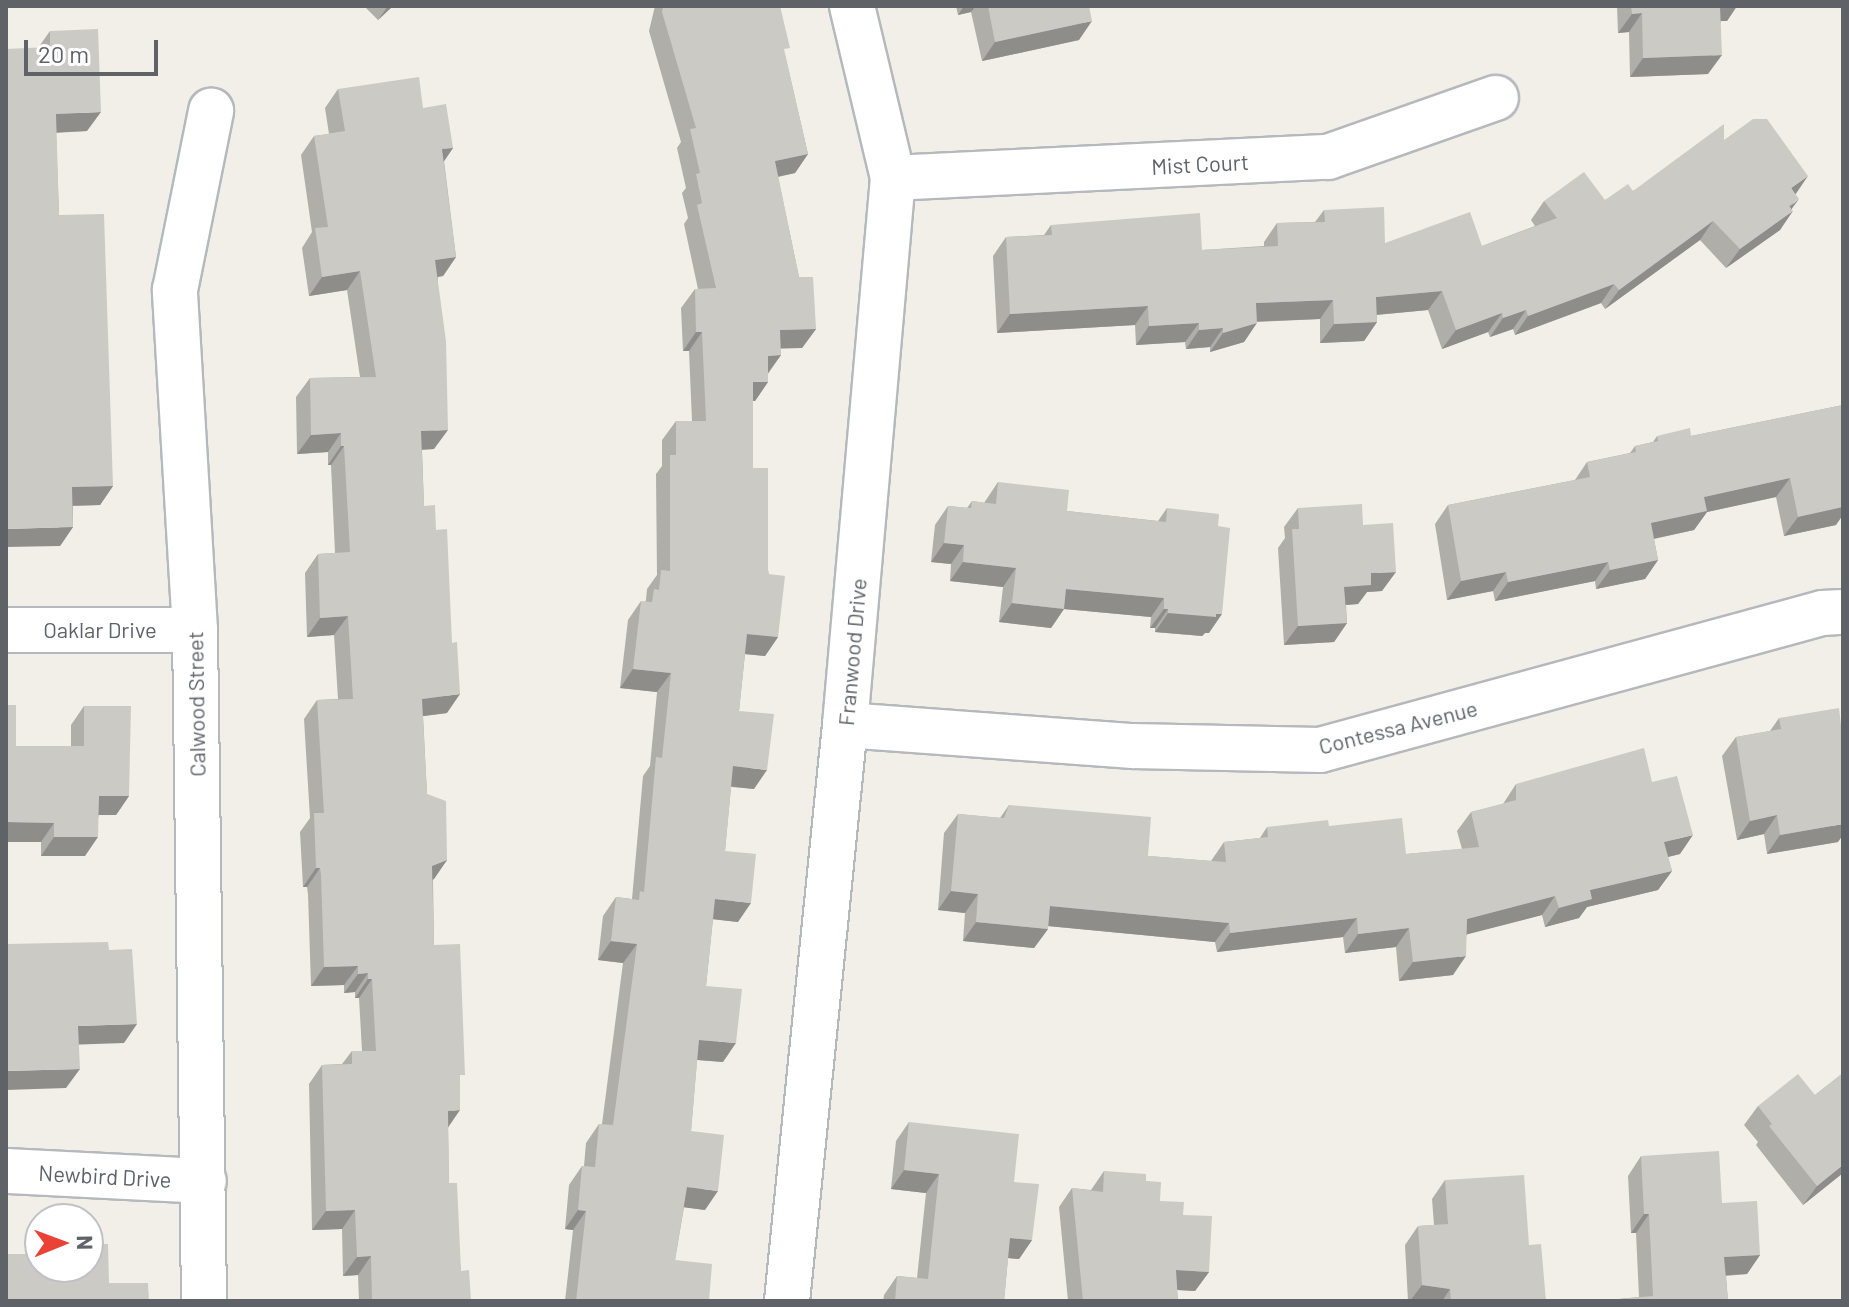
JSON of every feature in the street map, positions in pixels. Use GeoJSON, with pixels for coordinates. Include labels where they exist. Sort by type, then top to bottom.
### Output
{"type":"FeatureCollection","features":[{"type":"Feature","properties":{"kind":"street","name":"Franwood Drive"},"geometry":{"type":"LineString","coordinates":[[787,1301],[845,725],[893,178],[852,6]]}},
{"type":"Feature","properties":{"kind":"street","name":"Mist Court"},"geometry":{"type":"LineString","coordinates":[[893,178],[1328,157],[1496,98]]}},
{"type":"Feature","properties":{"kind":"street","name":"Calwood Street"},"geometry":{"type":"LineString","coordinates":[[204,1301],[195,630],[175,290],[211,111]]}},
{"type":"Feature","properties":{"kind":"street","name":"Contessa Avenue"},"geometry":{"type":"LineString","coordinates":[[845,725],[1133,746],[1320,750],[1822,613],[1843,612]]}},
{"type":"Feature","properties":{"kind":"street","name":"Oaklar Drive"},"geometry":{"type":"LineString","coordinates":[[6,630],[195,630]]}},
{"type":"Feature","properties":{"kind":"street","name":"Newbird Drive"},"geometry":{"type":"LineString","coordinates":[[6,1171],[204,1181]]}},
{"type":"Feature","properties":{"kind":"building"},"geometry":{"type":"Polygon","coordinates":[[[663,6],[780,6],[790,48],[784,49],[808,154],[775,161],[799,277],[813,277],[816,329],[780,330],[781,355],[768,356],[768,382],[753,382],[753,468],[768,468],[768,574],[785,576],[778,637],[747,634],[739,711],[774,714],[767,770],[733,766],[725,851],[756,854],[751,903],[715,899],[706,986],[742,989],[736,1043],[699,1040],[691,1131],[724,1135],[718,1191],[687,1187],[675,1260],[712,1264],[709,1301],[576,1301],[586,1211],[578,1210],[582,1166],[595,1167],[599,1124],[613,1125],[637,944],[611,941],[616,897],[639,900],[640,891],[644,892],[656,757],[662,758],[671,673],[633,669],[641,601],[652,602],[654,589],[659,590],[661,570],[670,571],[670,455],[676,455],[676,421],[706,421],[702,332],[696,332],[695,289],[716,288],[697,205],[702,203],[696,174],[700,173],[690,129],[696,128],[662,12],[663,6]]]}},
{"type":"Feature","properties":{"kind":"building"},"geometry":{"type":"Polygon","coordinates":[[[988,6],[1089,6],[1092,21],[995,42],[988,6]]]}},
{"type":"Feature","properties":{"kind":"building"},"geometry":{"type":"Polygon","coordinates":[[[1631,6],[1720,6],[1722,55],[1643,58],[1642,13],[1632,14],[1631,6]]]}},
{"type":"Feature","properties":{"kind":"building"},"geometry":{"type":"Polygon","coordinates":[[[98,29],[101,112],[56,114],[59,215],[104,214],[113,486],[72,487],[73,527],[6,529],[6,49],[50,47],[50,31],[98,29]]]}},
{"type":"Feature","properties":{"kind":"building"},"geometry":{"type":"Polygon","coordinates":[[[419,77],[423,108],[446,104],[453,148],[442,149],[456,257],[435,260],[446,341],[448,430],[421,431],[424,506],[435,505],[436,530],[447,529],[452,643],[457,642],[460,694],[422,699],[427,794],[446,801],[447,860],[432,866],[434,945],[460,944],[465,1075],[460,1075],[460,1110],[448,1111],[449,1183],[457,1183],[461,1271],[469,1270],[471,1301],[372,1301],[371,1256],[357,1257],[355,1210],[326,1211],[322,1065],[352,1064],[352,1051],[376,1051],[372,979],[368,979],[368,973],[358,974],[358,966],[324,967],[321,875],[320,868],[316,868],[314,813],[324,813],[317,700],[353,699],[348,616],[320,618],[318,554],[350,552],[344,446],[341,446],[341,433],[311,435],[310,378],[376,377],[360,271],[322,277],[315,228],[328,227],[314,136],[345,131],[338,89],[419,77]]]}},
{"type":"Feature","properties":{"kind":"building"},"geometry":{"type":"Polygon","coordinates":[[[1753,119],[1767,119],[1808,176],[1791,188],[1799,199],[1789,206],[1793,211],[1740,249],[1713,221],[1619,290],[1614,284],[1528,316],[1526,310],[1503,318],[1502,313],[1456,330],[1442,291],[1376,297],[1377,322],[1334,324],[1333,300],[1256,303],[1257,323],[1223,333],[1223,328],[1199,330],[1199,323],[1149,326],[1148,306],[1010,314],[1006,237],[1052,235],[1051,225],[1200,213],[1202,250],[1278,246],[1277,223],[1325,222],[1324,210],[1384,207],[1385,243],[1470,212],[1482,246],[1557,218],[1544,201],[1584,172],[1605,200],[1628,184],[1633,191],[1724,124],[1724,140],[1753,119]]]}},
{"type":"Feature","properties":{"kind":"building"},"geometry":{"type":"Polygon","coordinates":[[[1843,405],[1843,507],[1798,517],[1790,478],[1704,497],[1707,511],[1651,523],[1658,560],[1610,570],[1608,562],[1508,582],[1506,572],[1461,581],[1448,505],[1590,477],[1587,462],[1636,452],[1635,446],[1658,441],[1657,436],[1690,428],[1691,436],[1843,405]]]}},
{"type":"Feature","properties":{"kind":"building"},"geometry":{"type":"Polygon","coordinates":[[[998,482],[1069,490],[1067,511],[1166,522],[1167,508],[1219,514],[1218,526],[1230,528],[1222,614],[1216,614],[1216,617],[1168,613],[1168,609],[1164,609],[1164,598],[1066,589],[1064,609],[1012,603],[1016,568],[963,562],[964,545],[944,543],[948,506],[971,508],[972,501],[996,504],[998,482]]]}},
{"type":"Feature","properties":{"kind":"building"},"geometry":{"type":"Polygon","coordinates":[[[1362,504],[1363,525],[1393,523],[1396,572],[1371,573],[1371,585],[1344,587],[1347,623],[1298,626],[1292,529],[1299,529],[1298,508],[1362,504]]]}},
{"type":"Feature","properties":{"kind":"building"},"geometry":{"type":"Polygon","coordinates":[[[6,705],[16,705],[16,746],[84,746],[84,706],[131,706],[129,796],[99,796],[98,837],[54,837],[54,823],[6,822],[6,705]]]}},
{"type":"Feature","properties":{"kind":"building"},"geometry":{"type":"Polygon","coordinates":[[[1839,708],[1843,743],[1843,824],[1780,835],[1777,815],[1750,821],[1736,737],[1781,729],[1779,718],[1839,708]]]}},
{"type":"Feature","properties":{"kind":"building"},"geometry":{"type":"Polygon","coordinates":[[[1644,748],[1652,782],[1677,776],[1693,835],[1664,842],[1672,871],[1590,890],[1592,899],[1559,908],[1555,896],[1467,919],[1466,956],[1413,962],[1409,928],[1358,934],[1357,918],[1230,933],[1229,923],[1050,906],[1048,929],[976,922],[978,894],[951,891],[958,814],[1004,818],[1009,805],[1151,817],[1148,856],[1226,862],[1224,842],[1268,837],[1267,827],[1328,820],[1329,826],[1402,818],[1406,854],[1479,847],[1471,812],[1516,800],[1516,784],[1644,748]]]}},
{"type":"Feature","properties":{"kind":"building"},"geometry":{"type":"Polygon","coordinates":[[[108,942],[109,950],[132,949],[137,1024],[78,1026],[80,1069],[6,1071],[6,944],[108,942]]]}},
{"type":"Feature","properties":{"kind":"building"},"geometry":{"type":"Polygon","coordinates":[[[1843,1073],[1843,1165],[1817,1186],[1769,1126],[1772,1124],[1758,1106],[1798,1074],[1815,1095],[1843,1073]]]}},
{"type":"Feature","properties":{"kind":"building"},"geometry":{"type":"Polygon","coordinates":[[[909,1122],[1019,1134],[1014,1182],[1039,1184],[1032,1240],[1010,1238],[1004,1301],[895,1301],[897,1276],[928,1279],[939,1174],[904,1170],[909,1122]]]}},
{"type":"Feature","properties":{"kind":"building"},"geometry":{"type":"Polygon","coordinates":[[[1719,1151],[1722,1203],[1757,1201],[1760,1255],[1724,1257],[1728,1301],[1619,1301],[1653,1296],[1649,1214],[1644,1214],[1641,1156],[1719,1151]]]}},
{"type":"Feature","properties":{"kind":"building"},"geometry":{"type":"Polygon","coordinates":[[[1104,1171],[1146,1174],[1146,1181],[1161,1182],[1160,1201],[1184,1202],[1183,1215],[1212,1216],[1209,1272],[1176,1270],[1178,1301],[1083,1301],[1072,1188],[1103,1192],[1104,1171]]]}},
{"type":"Feature","properties":{"kind":"building"},"geometry":{"type":"Polygon","coordinates":[[[1524,1175],[1529,1245],[1541,1244],[1546,1301],[1451,1301],[1450,1289],[1422,1285],[1418,1226],[1448,1224],[1445,1180],[1524,1175]]]}},
{"type":"Feature","properties":{"kind":"building"},"geometry":{"type":"Polygon","coordinates":[[[104,1244],[108,1244],[109,1283],[148,1283],[149,1301],[6,1301],[6,1254],[24,1254],[24,1283],[104,1283],[104,1244]]]}}]}
